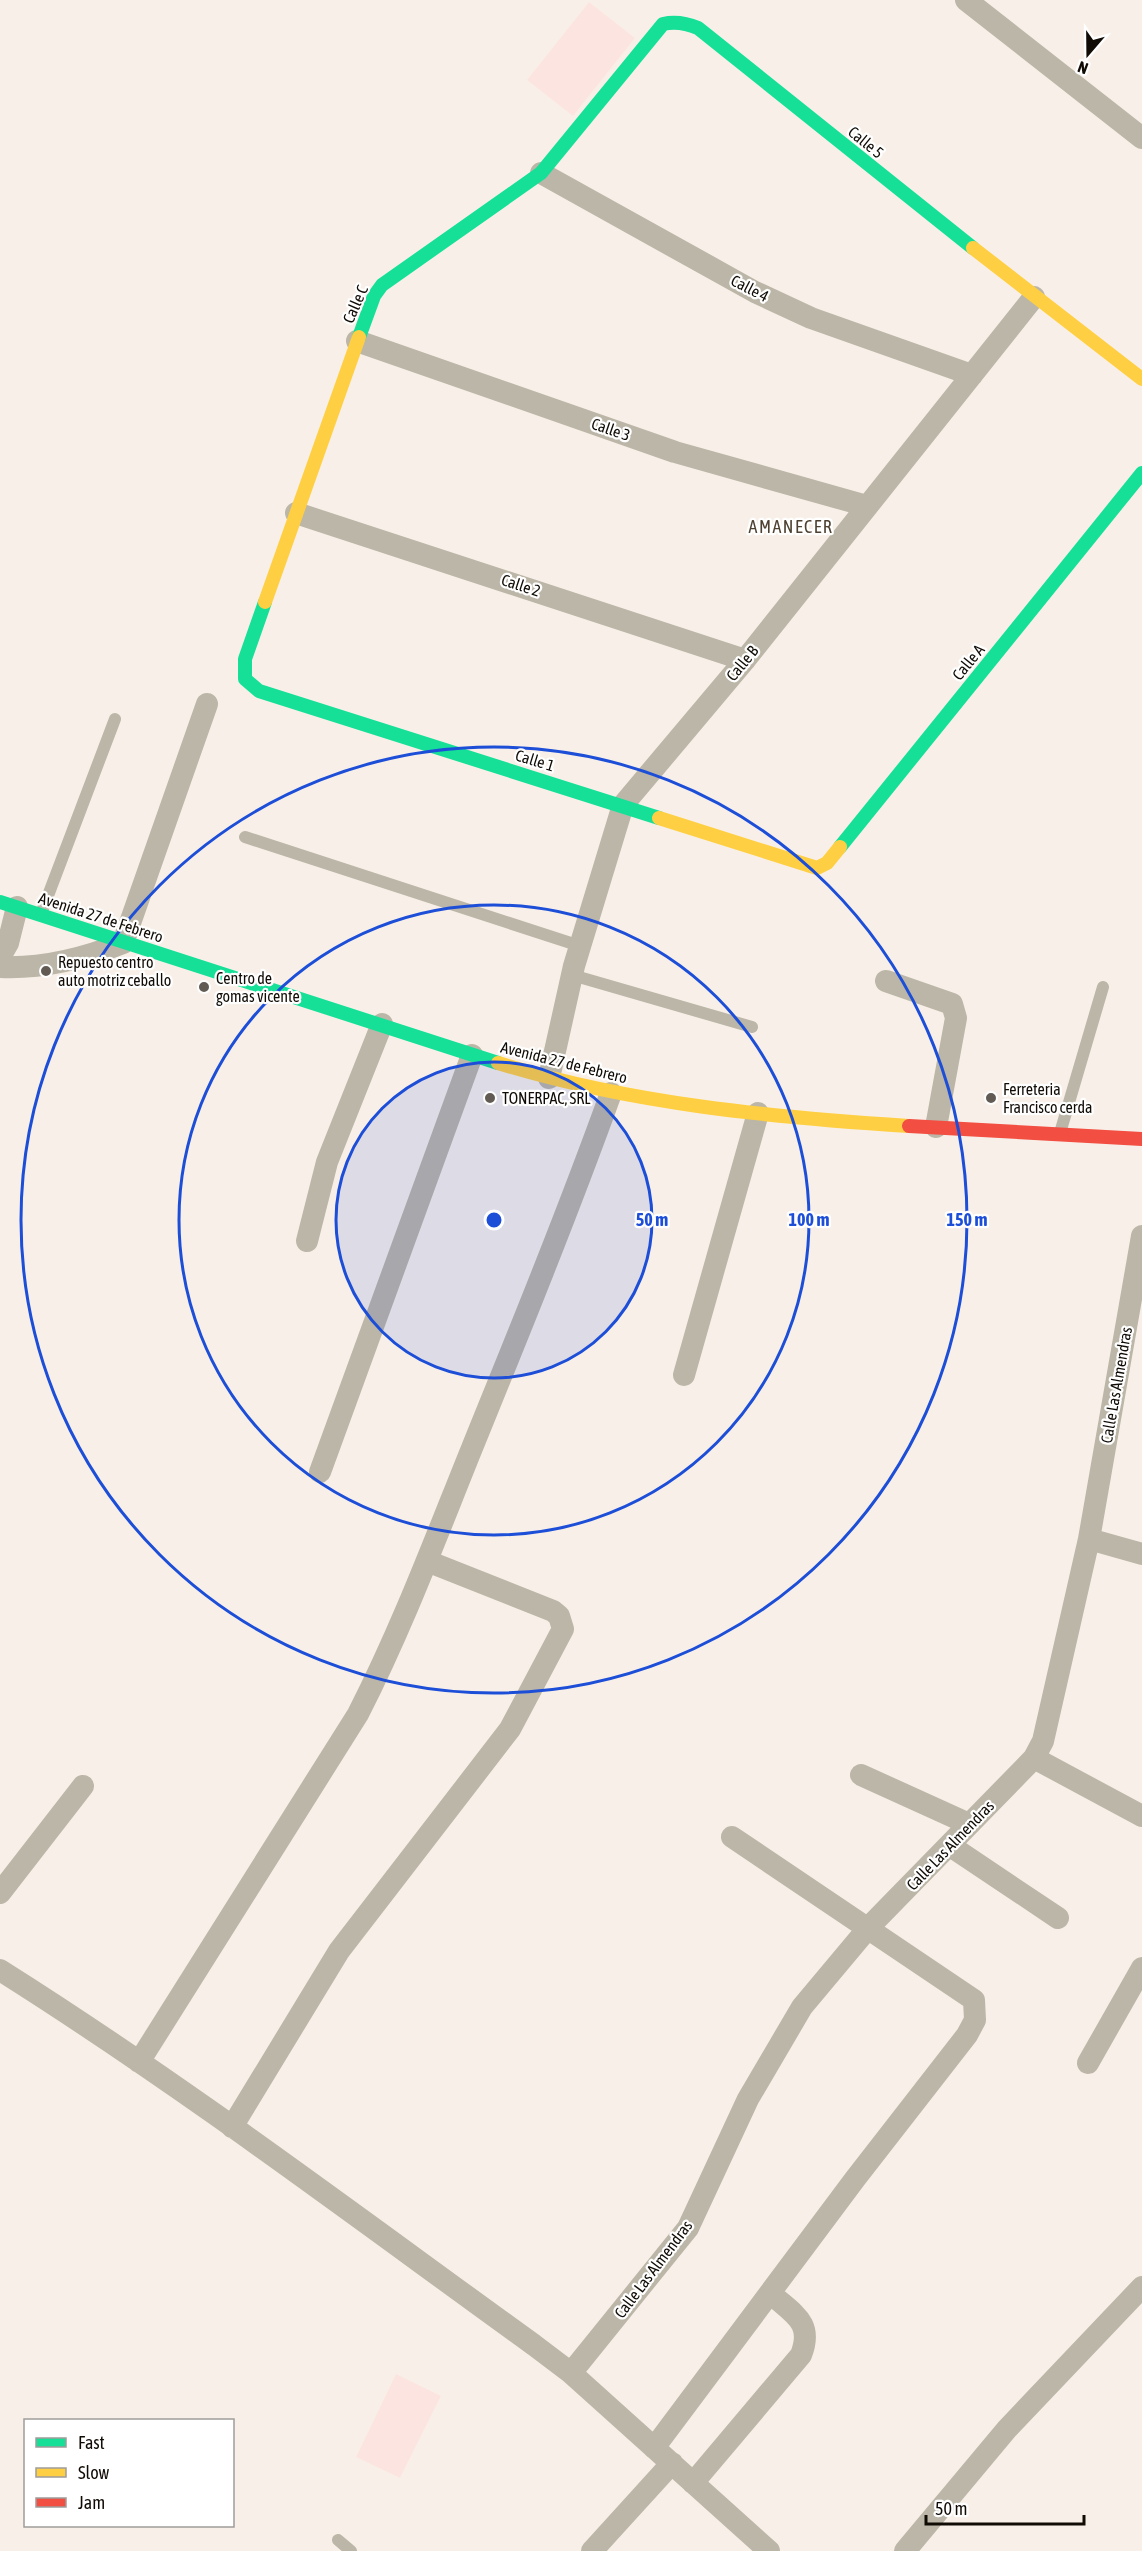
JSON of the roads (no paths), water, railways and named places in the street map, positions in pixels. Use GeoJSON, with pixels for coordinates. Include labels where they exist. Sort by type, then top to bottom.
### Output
{"type":"FeatureCollection","features":[{"type":"Feature","properties":{"kind":"street"},"geometry":{"type":"LineString","coordinates":[[966,0],[1142,138]]}},
{"type":"Feature","properties":{"kind":"street","name":"Calle C"},"geometry":{"type":"LineString","coordinates":[[245,679],[245,659],[374,296],[382,285],[541,173],[654,32],[663,24],[674,21]]}},
{"type":"Feature","properties":{"kind":"street","name":"Calle 5"},"geometry":{"type":"LineString","coordinates":[[674,21],[685,22],[698,28],[1034,297],[1142,379]]}},
{"type":"Feature","properties":{"kind":"street","name":"Calle 4"},"geometry":{"type":"LineString","coordinates":[[541,173],[755,292],[812,318],[972,375]]}},
{"type":"Feature","properties":{"kind":"street","name":"Calle B"},"geometry":{"type":"LineString","coordinates":[[549,1078],[572,975],[623,805],[745,660],[1034,297]]}},
{"type":"Feature","properties":{"kind":"street","name":"Calle 3"},"geometry":{"type":"LineString","coordinates":[[357,341],[675,452],[867,506]]}},
{"type":"Feature","properties":{"kind":"street","name":"Calle A"},"geometry":{"type":"LineString","coordinates":[[817,868],[827,862],[1142,473]]}},
{"type":"Feature","properties":{"kind":"street","name":"Calle 2"},"geometry":{"type":"LineString","coordinates":[[296,513],[745,660]]}},
{"type":"Feature","properties":{"kind":"street","name":"Calle 1"},"geometry":{"type":"LineString","coordinates":[[245,679],[259,691],[817,868]]}},
{"type":"Feature","properties":{"kind":"street"},"geometry":{"type":"LineString","coordinates":[[0,967],[33,965],[90,956],[123,943],[207,704]]}},
{"type":"Feature","properties":{"kind":"street"},"geometry":{"type":"LineString","coordinates":[[0,957],[8,943],[8,905]]}},
{"type":"Feature","properties":{"kind":"street","name":"Avenida 27 de Febrero"},"geometry":{"type":"LineString","coordinates":[[8,905],[382,1024],[472,1055],[549,1078],[612,1093],[758,1113],[936,1127],[1142,1139]]}},
{"type":"Feature","properties":{"kind":"street"},"geometry":{"type":"LineString","coordinates":[[886,981],[952,1004],[956,1018],[936,1127]]}},
{"type":"Feature","properties":{"kind":"street"},"geometry":{"type":"LineString","coordinates":[[307,1241],[327,1162],[382,1024]]}},
{"type":"Feature","properties":{"kind":"street"},"geometry":{"type":"LineString","coordinates":[[320,1472],[472,1055]]}},
{"type":"Feature","properties":{"kind":"street"},"geometry":{"type":"LineString","coordinates":[[139,2062],[358,1714],[377,1676],[554,1246],[612,1093]]}},
{"type":"Feature","properties":{"kind":"street"},"geometry":{"type":"LineString","coordinates":[[684,1375],[758,1113]]}},
{"type":"Feature","properties":{"kind":"street","name":"Calle Las Almendras"},"geometry":{"type":"LineString","coordinates":[[571,2373],[688,2228],[748,2099],[802,2007],[869,1927],[1035,1758],[1043,1741],[1089,1539],[1142,1236]]}},
{"type":"Feature","properties":{"kind":"street"},"geometry":{"type":"LineString","coordinates":[[1089,1539],[1142,1554]]}},
{"type":"Feature","properties":{"kind":"street"},"geometry":{"type":"LineString","coordinates":[[232,2127],[339,1951],[510,1729],[563,1629],[559,1616],[553,1611],[426,1561]]}},
{"type":"Feature","properties":{"kind":"street"},"geometry":{"type":"LineString","coordinates":[[1035,1758],[1142,1816]]}},
{"type":"Feature","properties":{"kind":"street"},"geometry":{"type":"LineString","coordinates":[[861,1775],[969,1824]]}},
{"type":"Feature","properties":{"kind":"street"},"geometry":{"type":"LineString","coordinates":[[0,1893],[83,1786]]}},
{"type":"Feature","properties":{"kind":"street"},"geometry":{"type":"LineString","coordinates":[[654,2448],[967,2035],[975,2020],[974,2000],[869,1927],[732,1837]]}},
{"type":"Feature","properties":{"kind":"street"},"geometry":{"type":"LineString","coordinates":[[949,1845],[1058,1918]]}},
{"type":"Feature","properties":{"kind":"street"},"geometry":{"type":"LineString","coordinates":[[1088,2063],[1142,1968]]}},
{"type":"Feature","properties":{"kind":"street"},"geometry":{"type":"LineString","coordinates":[[0,1970],[232,2127],[571,2373],[769,2551]]}},
{"type":"Feature","properties":{"kind":"street"},"geometry":{"type":"LineString","coordinates":[[905,2551],[1007,2429],[1142,2287]]}},
{"type":"Feature","properties":{"kind":"street"},"geometry":{"type":"LineString","coordinates":[[693,2482],[801,2355],[807,2340],[806,2330],[796,2316],[770,2293]]}},
{"type":"Feature","properties":{"kind":"street"},"geometry":{"type":"LineString","coordinates":[[592,2551],[672,2463]]}},
{"type":"Feature","properties":{"kind":"lane"},"geometry":{"type":"LineString","coordinates":[[40,915],[115,719]]}},
{"type":"Feature","properties":{"kind":"lane"},"geometry":{"type":"LineString","coordinates":[[245,837],[580,946]]}},
{"type":"Feature","properties":{"kind":"lane"},"geometry":{"type":"LineString","coordinates":[[572,975],[752,1027]]}},
{"type":"Feature","properties":{"kind":"lane"},"geometry":{"type":"LineString","coordinates":[[1059,1134],[1103,987]]}},
{"type":"Feature","properties":{"kind":"lane"},"geometry":{"type":"LineString","coordinates":[[338,2540],[351,2551]]}},
{"type":"Feature","properties":{"kind":"place","name":"Repuesto centro auto motriz ceballo"},"geometry":{"type":"Point","coordinates":[46,971]}},
{"type":"Feature","properties":{"kind":"place","name":"Centro de gomas vicente"},"geometry":{"type":"Point","coordinates":[204,987]}},
{"type":"Feature","properties":{"kind":"place","name":"TONERPAC, SRL"},"geometry":{"type":"Point","coordinates":[490,1098]}},
{"type":"Feature","properties":{"kind":"place","name":"Ferreteria Francisco cerda"},"geometry":{"type":"Point","coordinates":[991,1098]}},
{"type":"Feature","properties":{"kind":"district","name":"AMANECER"},"geometry":{"type":"Point","coordinates":[791,526]}}]}
